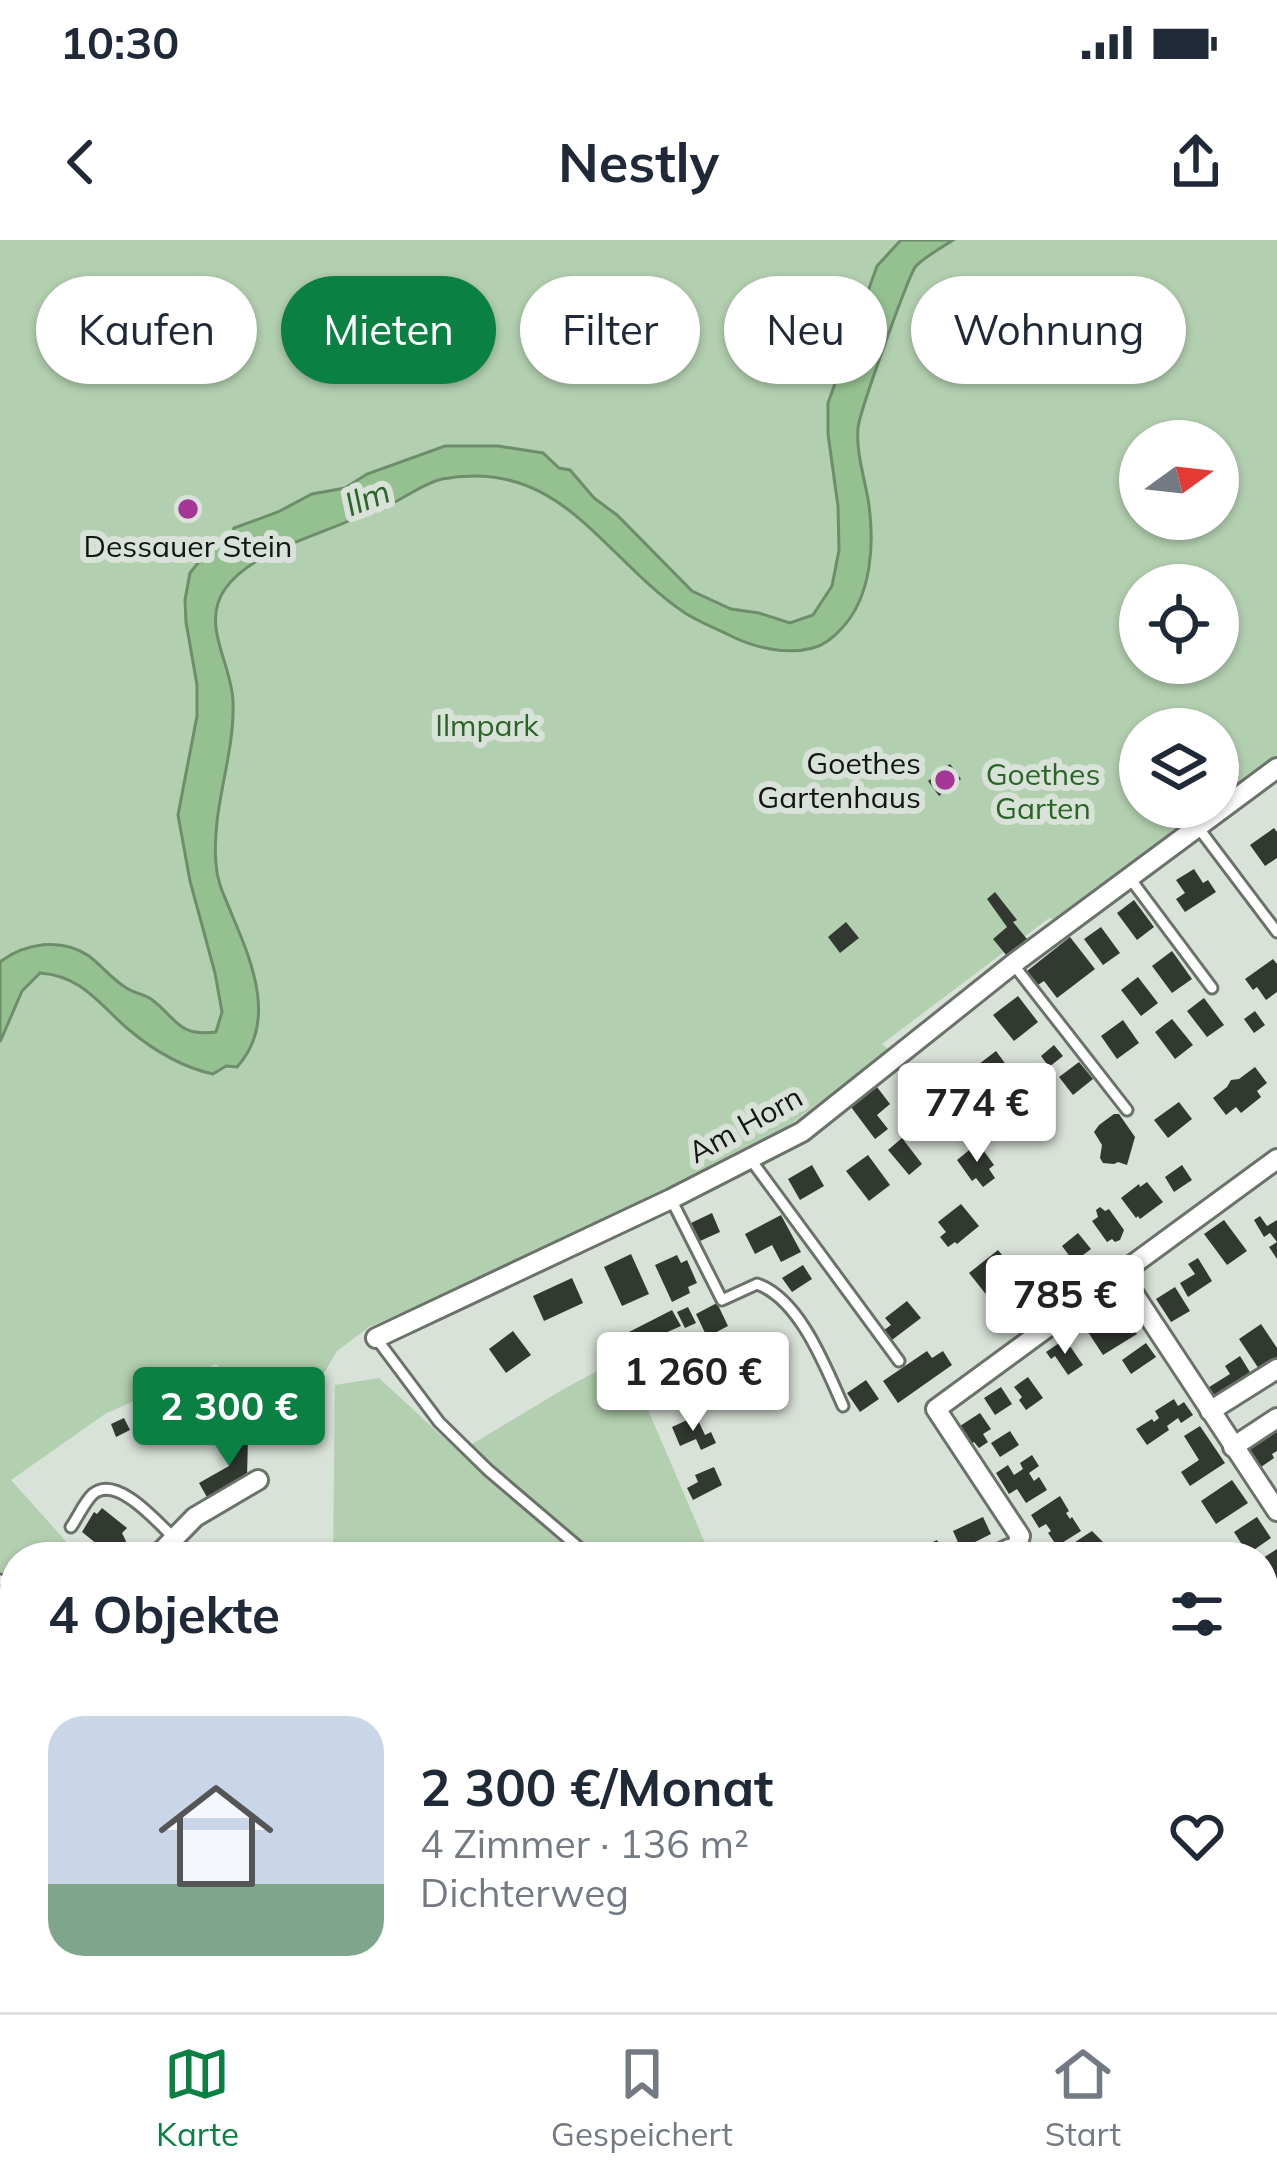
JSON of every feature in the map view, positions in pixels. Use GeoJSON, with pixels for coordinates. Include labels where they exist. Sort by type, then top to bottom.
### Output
{"type":"FeatureCollection","features":[{"type":"Feature","properties":{"kind":"street","name":"Am Horn"},"geometry":{"type":"LineString","coordinates":[[1239,796],[1277,768]]}},
{"type":"Feature","properties":{"kind":"street","name":"Am Horn"},"geometry":{"type":"LineString","coordinates":[[376,1338],[802,1132],[1194,828]]}},
{"type":"Feature","properties":{"kind":"street"},"geometry":{"type":"LineString","coordinates":[[1019,1542],[1020,1535],[936,1409],[1277,1159]]}},
{"type":"Feature","properties":{"kind":"street"},"geometry":{"type":"LineString","coordinates":[[1120,1274],[1277,1510]]}},
{"type":"Feature","properties":{"kind":"street"},"geometry":{"type":"LineString","coordinates":[[1210,1411],[1277,1369]]}},
{"type":"Feature","properties":{"kind":"street"},"geometry":{"type":"LineString","coordinates":[[1233,1447],[1277,1418]]}},
{"type":"Feature","properties":{"kind":"street"},"geometry":{"type":"LineString","coordinates":[[170,1542],[195,1517],[258,1480]]}},
{"type":"Feature","properties":{"kind":"lane"},"geometry":{"type":"LineString","coordinates":[[1199,828],[1277,932]]}},
{"type":"Feature","properties":{"kind":"lane"},"geometry":{"type":"LineString","coordinates":[[1128,876],[1212,988]]}},
{"type":"Feature","properties":{"kind":"lane"},"geometry":{"type":"LineString","coordinates":[[1013,964],[1126,1110]]}},
{"type":"Feature","properties":{"kind":"lane"},"geometry":{"type":"LineString","coordinates":[[751,1160],[898,1361]]}},
{"type":"Feature","properties":{"kind":"lane"},"geometry":{"type":"LineString","coordinates":[[671,1199],[722,1300],[758,1285],[770,1288],[816,1345],[843,1406]]}},
{"type":"Feature","properties":{"kind":"lane"},"geometry":{"type":"LineString","coordinates":[[376,1338],[439,1422],[572,1542]]}},
{"type":"Feature","properties":{"kind":"lane"},"geometry":{"type":"LineString","coordinates":[[71,1527],[94,1493],[117,1490],[174,1538]]}},
{"type":"Feature","properties":{"kind":"green space","name":"Ilmpark"},"geometry":{"type":"Polygon","coordinates":[[[0,240],[1277,240],[1277,756],[1239,783],[1239,708],[1119,708],[1119,828],[1178,828],[882,1044],[889,1050],[780,1132],[509,1266],[369,1327],[337,1351],[286,1437],[216,1364],[105,1414],[11,1480],[67,1542],[0,1542],[0,240]]]}},
{"type":"Feature","properties":{"kind":"green space"},"geometry":{"type":"Polygon","coordinates":[[[625,1356],[705,1542],[333,1542],[335,1385],[379,1378],[459,1452],[625,1356]]]}},
{"type":"Feature","properties":{"kind":"water"},"geometry":{"type":"Polygon","coordinates":[[[901,240],[953,240],[916,266],[887,340],[887,276],[873,276],[901,240]]]}},
{"type":"Feature","properties":{"kind":"water","name":"Ilm"},"geometry":{"type":"Polygon","coordinates":[[[835,384],[872,384],[858,428],[871,533],[869,568],[860,600],[842,628],[817,647],[793,651],[762,647],[685,613],[577,516],[549,497],[518,483],[483,476],[436,481],[250,565],[225,589],[216,616],[233,702],[215,843],[220,884],[257,993],[259,1012],[249,1050],[237,1067],[226,1066],[213,1074],[190,1067],[147,1044],[78,985],[40,973],[22,991],[0,1042],[0,962],[43,945],[78,950],[120,984],[151,999],[185,1029],[216,1032],[222,1012],[178,815],[197,716],[185,600],[190,573],[213,544],[230,539],[234,528],[312,494],[345,488],[367,474],[445,446],[498,446],[543,453],[559,468],[570,470],[692,591],[731,609],[790,623],[813,615],[832,586],[839,550],[828,403],[835,384]]]}},
{"type":"Feature","properties":{"kind":"building","name":"Goethes Gartenhaus"},"geometry":{"type":"Polygon","coordinates":[[[950,764],[961,779],[939,796],[928,781],[950,764]]]}},
{"type":"Feature","properties":{"kind":"building"},"geometry":{"type":"Polygon","coordinates":[[[1274,828],[1277,858],[1265,866],[1250,845],[1274,828]]]}},
{"type":"Feature","properties":{"kind":"building"},"geometry":{"type":"Polygon","coordinates":[[[1194,869],[1216,892],[1185,912],[1176,899],[1185,893],[1176,880],[1194,869]]]}},
{"type":"Feature","properties":{"kind":"building"},"geometry":{"type":"Polygon","coordinates":[[[995,892],[1027,939],[1007,956],[993,939],[1007,927],[987,899],[995,892]]]}},
{"type":"Feature","properties":{"kind":"building"},"geometry":{"type":"Polygon","coordinates":[[[1134,900],[1154,927],[1137,940],[1117,913],[1134,900]]]}},
{"type":"Feature","properties":{"kind":"building"},"geometry":{"type":"Polygon","coordinates":[[[846,922],[859,938],[840,953],[828,937],[846,922]]]}},
{"type":"Feature","properties":{"kind":"building"},"geometry":{"type":"Polygon","coordinates":[[[1101,927],[1120,953],[1103,965],[1084,939],[1101,927]]]}},
{"type":"Feature","properties":{"kind":"building"},"geometry":{"type":"Polygon","coordinates":[[[1070,937],[1095,969],[1057,998],[1044,981],[1038,985],[1027,971],[1070,937]]]}},
{"type":"Feature","properties":{"kind":"building"},"geometry":{"type":"Polygon","coordinates":[[[1172,951],[1192,979],[1172,993],[1152,966],[1172,951]]]}},
{"type":"Feature","properties":{"kind":"building"},"geometry":{"type":"Polygon","coordinates":[[[1273,959],[1277,992],[1266,1000],[1245,979],[1273,959]]]}},
{"type":"Feature","properties":{"kind":"building"},"geometry":{"type":"Polygon","coordinates":[[[1138,977],[1158,1003],[1141,1016],[1121,990],[1138,977]]]}},
{"type":"Feature","properties":{"kind":"building"},"geometry":{"type":"Polygon","coordinates":[[[1018,996],[1038,1022],[1014,1041],[993,1015],[1018,996]]]}},
{"type":"Feature","properties":{"kind":"building"},"geometry":{"type":"Polygon","coordinates":[[[1204,998],[1224,1025],[1207,1037],[1187,1011],[1204,998]]]}},
{"type":"Feature","properties":{"kind":"building"},"geometry":{"type":"Polygon","coordinates":[[[1255,1011],[1265,1025],[1254,1033],[1244,1019],[1255,1011]]]}},
{"type":"Feature","properties":{"kind":"building"},"geometry":{"type":"Polygon","coordinates":[[[1172,1019],[1193,1045],[1175,1059],[1155,1032],[1172,1019]]]}},
{"type":"Feature","properties":{"kind":"building"},"geometry":{"type":"Polygon","coordinates":[[[1123,1020],[1139,1043],[1117,1059],[1101,1036],[1123,1020]]]}},
{"type":"Feature","properties":{"kind":"building"},"geometry":{"type":"Polygon","coordinates":[[[1054,1045],[1063,1056],[1049,1067],[1041,1056],[1054,1045]]]}},
{"type":"Feature","properties":{"kind":"building"},"geometry":{"type":"Polygon","coordinates":[[[996,1051],[1013,1074],[983,1097],[966,1074],[996,1051]]]}},
{"type":"Feature","properties":{"kind":"building"},"geometry":{"type":"Polygon","coordinates":[[[1079,1062],[1093,1079],[1073,1095],[1059,1077],[1079,1062]]]}},
{"type":"Feature","properties":{"kind":"building"},"geometry":{"type":"Polygon","coordinates":[[[1255,1067],[1267,1083],[1257,1091],[1261,1097],[1241,1113],[1236,1107],[1226,1115],[1213,1098],[1231,1080],[1255,1067]]]}},
{"type":"Feature","properties":{"kind":"building"},"geometry":{"type":"Polygon","coordinates":[[[920,1069],[935,1090],[925,1098],[932,1107],[921,1115],[899,1084],[920,1069]]]}},
{"type":"Feature","properties":{"kind":"building"},"geometry":{"type":"Polygon","coordinates":[[[877,1087],[890,1104],[877,1115],[888,1129],[875,1139],[851,1107],[877,1087]]]}},
{"type":"Feature","properties":{"kind":"building"},"geometry":{"type":"Polygon","coordinates":[[[1179,1102],[1192,1119],[1168,1138],[1154,1120],[1179,1102]]]}},
{"type":"Feature","properties":{"kind":"building"},"geometry":{"type":"Polygon","coordinates":[[[1119,1114],[1135,1137],[1127,1165],[1103,1163],[1100,1158],[1102,1145],[1094,1132],[1119,1114]]]}},
{"type":"Feature","properties":{"kind":"building"},"geometry":{"type":"Polygon","coordinates":[[[902,1138],[922,1164],[909,1175],[888,1150],[902,1138]]]}},
{"type":"Feature","properties":{"kind":"building"},"geometry":{"type":"Polygon","coordinates":[[[978,1143],[994,1165],[989,1169],[995,1178],[983,1187],[976,1178],[972,1181],[957,1160],[978,1143]]]}},
{"type":"Feature","properties":{"kind":"building"},"geometry":{"type":"Polygon","coordinates":[[[868,1155],[890,1185],[869,1201],[846,1171],[868,1155]]]}},
{"type":"Feature","properties":{"kind":"building"},"geometry":{"type":"Polygon","coordinates":[[[812,1165],[824,1186],[800,1200],[788,1179],[812,1165]]]}},
{"type":"Feature","properties":{"kind":"building"},"geometry":{"type":"Polygon","coordinates":[[[1182,1165],[1192,1180],[1174,1192],[1165,1177],[1182,1165]]]}},
{"type":"Feature","properties":{"kind":"building"},"geometry":{"type":"Polygon","coordinates":[[[1147,1182],[1163,1202],[1140,1219],[1121,1198],[1147,1182]]]}},
{"type":"Feature","properties":{"kind":"building"},"geometry":{"type":"Polygon","coordinates":[[[961,1204],[979,1226],[948,1247],[940,1237],[946,1232],[938,1222],[961,1204]]]}},
{"type":"Feature","properties":{"kind":"building"},"geometry":{"type":"Polygon","coordinates":[[[1100,1207],[1109,1209],[1124,1230],[1120,1240],[1107,1242],[1092,1221],[1100,1207]]]}},
{"type":"Feature","properties":{"kind":"building"},"geometry":{"type":"Polygon","coordinates":[[[712,1213],[720,1232],[700,1241],[691,1223],[712,1213]]]}},
{"type":"Feature","properties":{"kind":"building"},"geometry":{"type":"Polygon","coordinates":[[[781,1215],[801,1252],[781,1262],[772,1245],[755,1254],[745,1234],[781,1215]]]}},
{"type":"Feature","properties":{"kind":"building"},"geometry":{"type":"Polygon","coordinates":[[[1260,1216],[1267,1226],[1277,1220],[1277,1242],[1270,1233],[1264,1237],[1254,1220],[1260,1216]]]}},
{"type":"Feature","properties":{"kind":"building"},"geometry":{"type":"Polygon","coordinates":[[[1224,1220],[1247,1251],[1227,1265],[1204,1234],[1224,1220]]]}},
{"type":"Feature","properties":{"kind":"building"},"geometry":{"type":"Polygon","coordinates":[[[1078,1233],[1091,1249],[1074,1262],[1062,1246],[1078,1233]]]}},
{"type":"Feature","properties":{"kind":"building"},"geometry":{"type":"Polygon","coordinates":[[[998,1250],[1018,1275],[989,1298],[969,1273],[998,1250]]]}},
{"type":"Feature","properties":{"kind":"building"},"geometry":{"type":"Polygon","coordinates":[[[631,1254],[649,1294],[622,1306],[604,1267],[631,1254]]]}},
{"type":"Feature","properties":{"kind":"building"},"geometry":{"type":"Polygon","coordinates":[[[677,1255],[681,1263],[687,1260],[697,1283],[688,1287],[690,1293],[672,1302],[655,1265],[677,1255]]]}},
{"type":"Feature","properties":{"kind":"building"},"geometry":{"type":"Polygon","coordinates":[[[1198,1258],[1212,1281],[1188,1297],[1180,1283],[1195,1274],[1188,1264],[1198,1258]]]}},
{"type":"Feature","properties":{"kind":"building"},"geometry":{"type":"Polygon","coordinates":[[[803,1265],[812,1279],[792,1292],[782,1278],[803,1265]]]}},
{"type":"Feature","properties":{"kind":"building"},"geometry":{"type":"Polygon","coordinates":[[[572,1278],[583,1303],[544,1321],[533,1296],[572,1278]]]}},
{"type":"Feature","properties":{"kind":"building"},"geometry":{"type":"Polygon","coordinates":[[[1175,1287],[1190,1311],[1171,1322],[1156,1299],[1175,1287]]]}},
{"type":"Feature","properties":{"kind":"building"},"geometry":{"type":"Polygon","coordinates":[[[907,1301],[921,1318],[888,1343],[880,1333],[891,1325],[885,1318],[907,1301]]]}},
{"type":"Feature","properties":{"kind":"building"},"geometry":{"type":"Polygon","coordinates":[[[717,1303],[728,1326],[707,1337],[696,1314],[717,1303]]]}},
{"type":"Feature","properties":{"kind":"building"},"geometry":{"type":"Polygon","coordinates":[[[688,1307],[696,1323],[685,1328],[677,1312],[688,1307]]]}},
{"type":"Feature","properties":{"kind":"building"},"geometry":{"type":"Polygon","coordinates":[[[672,1310],[681,1326],[636,1346],[629,1332],[672,1310]]]}},
{"type":"Feature","properties":{"kind":"building"},"geometry":{"type":"Polygon","coordinates":[[[1122,1310],[1137,1334],[1103,1355],[1088,1332],[1122,1310]]]}},
{"type":"Feature","properties":{"kind":"building"},"geometry":{"type":"Polygon","coordinates":[[[1261,1324],[1277,1348],[1277,1362],[1261,1372],[1239,1339],[1261,1324]]]}},
{"type":"Feature","properties":{"kind":"building"},"geometry":{"type":"Polygon","coordinates":[[[513,1331],[531,1355],[506,1373],[489,1349],[513,1331]]]}},
{"type":"Feature","properties":{"kind":"building"},"geometry":{"type":"Polygon","coordinates":[[[728,1332],[741,1358],[724,1367],[711,1341],[728,1332]]]}},
{"type":"Feature","properties":{"kind":"building"},"geometry":{"type":"Polygon","coordinates":[[[1065,1339],[1083,1365],[1068,1375],[1055,1356],[1051,1359],[1046,1352],[1065,1339]]]}},
{"type":"Feature","properties":{"kind":"building"},"geometry":{"type":"Polygon","coordinates":[[[1146,1343],[1156,1357],[1131,1374],[1122,1360],[1146,1343]]]}},
{"type":"Feature","properties":{"kind":"building"},"geometry":{"type":"Polygon","coordinates":[[[927,1351],[932,1358],[943,1351],[952,1365],[898,1403],[883,1381],[927,1351]]]}},
{"type":"Feature","properties":{"kind":"building"},"geometry":{"type":"Polygon","coordinates":[[[1240,1356],[1253,1377],[1215,1402],[1206,1389],[1230,1374],[1225,1366],[1240,1356]]]}},
{"type":"Feature","properties":{"kind":"building"},"geometry":{"type":"Polygon","coordinates":[[[219,1373],[222,1391],[208,1394],[205,1375],[219,1373]]]}},
{"type":"Feature","properties":{"kind":"building"},"geometry":{"type":"Polygon","coordinates":[[[1028,1377],[1043,1398],[1026,1410],[1014,1387],[1028,1377]]]}},
{"type":"Feature","properties":{"kind":"building"},"geometry":{"type":"Polygon","coordinates":[[[866,1380],[879,1399],[860,1412],[847,1393],[866,1380]]]}},
{"type":"Feature","properties":{"kind":"building"},"geometry":{"type":"Polygon","coordinates":[[[1001,1387],[1012,1404],[995,1415],[984,1398],[1001,1387]]]}},
{"type":"Feature","properties":{"kind":"building"},"geometry":{"type":"Polygon","coordinates":[[[1174,1399],[1178,1406],[1184,1402],[1193,1415],[1181,1423],[1178,1418],[1147,1445],[1136,1429],[1154,1422],[1159,1418],[1155,1411],[1174,1399]]]}},
{"type":"Feature","properties":{"kind":"building"},"geometry":{"type":"Polygon","coordinates":[[[980,1413],[991,1429],[983,1434],[988,1442],[979,1448],[960,1426],[980,1413]]]}},
{"type":"Feature","properties":{"kind":"building"},"geometry":{"type":"Polygon","coordinates":[[[696,1416],[705,1435],[711,1432],[716,1443],[701,1450],[696,1439],[680,1446],[672,1427],[696,1416]]]}},
{"type":"Feature","properties":{"kind":"building"},"geometry":{"type":"Polygon","coordinates":[[[124,1418],[130,1430],[116,1437],[111,1424],[124,1418]]]}},
{"type":"Feature","properties":{"kind":"building"},"geometry":{"type":"Polygon","coordinates":[[[1200,1426],[1225,1463],[1190,1486],[1181,1472],[1199,1460],[1184,1436],[1200,1426]]]}},
{"type":"Feature","properties":{"kind":"building"},"geometry":{"type":"Polygon","coordinates":[[[1273,1427],[1277,1451],[1258,1469],[1244,1447],[1273,1427]]]}},
{"type":"Feature","properties":{"kind":"building"},"geometry":{"type":"Polygon","coordinates":[[[1010,1431],[1019,1445],[1000,1457],[991,1443],[1010,1431]]]}},
{"type":"Feature","properties":{"kind":"building"},"geometry":{"type":"Polygon","coordinates":[[[230,1438],[248,1438],[247,1477],[208,1499],[199,1483],[229,1466],[230,1438]]]}},
{"type":"Feature","properties":{"kind":"building"},"geometry":{"type":"Polygon","coordinates":[[[1032,1455],[1039,1466],[1029,1473],[1034,1481],[1039,1477],[1047,1490],[1026,1503],[1017,1489],[1009,1494],[996,1473],[1008,1465],[1014,1475],[1032,1455]]]}},
{"type":"Feature","properties":{"kind":"building"},"geometry":{"type":"Polygon","coordinates":[[[714,1467],[722,1485],[693,1500],[687,1488],[698,1482],[695,1475],[714,1467]]]}},
{"type":"Feature","properties":{"kind":"building"},"geometry":{"type":"Polygon","coordinates":[[[1232,1480],[1248,1503],[1216,1524],[1201,1501],[1232,1480]]]}},
{"type":"Feature","properties":{"kind":"building"},"geometry":{"type":"Polygon","coordinates":[[[1060,1496],[1066,1513],[1081,1531],[1054,1542],[1046,1524],[1039,1528],[1031,1515],[1060,1496]]]}},
{"type":"Feature","properties":{"kind":"building"},"geometry":{"type":"Polygon","coordinates":[[[102,1508],[127,1528],[122,1533],[125,1542],[94,1542],[82,1532],[102,1508]]]}},
{"type":"Feature","properties":{"kind":"building"},"geometry":{"type":"Polygon","coordinates":[[[983,1517],[991,1534],[975,1542],[958,1542],[953,1531],[983,1517]]]}},
{"type":"Feature","properties":{"kind":"building"},"geometry":{"type":"Polygon","coordinates":[[[1257,1517],[1271,1538],[1240,1542],[1234,1532],[1257,1517]]]}},
{"type":"Feature","properties":{"kind":"building"},"geometry":{"type":"Polygon","coordinates":[[[1092,1531],[1103,1542],[1075,1542],[1092,1531]]]}},
{"type":"Feature","properties":{"kind":"place","name":"Dessauer Stein"},"geometry":{"type":"Point","coordinates":[188,509]}},
{"type":"Feature","properties":{"kind":"place","name":"Goethes Gartenhaus"},"geometry":{"type":"Point","coordinates":[945,780]}},
{"type":"Feature","properties":{"kind":"park label","name":"Goethes Garten"},"geometry":{"type":"Point","coordinates":[1043,791]}}]}
